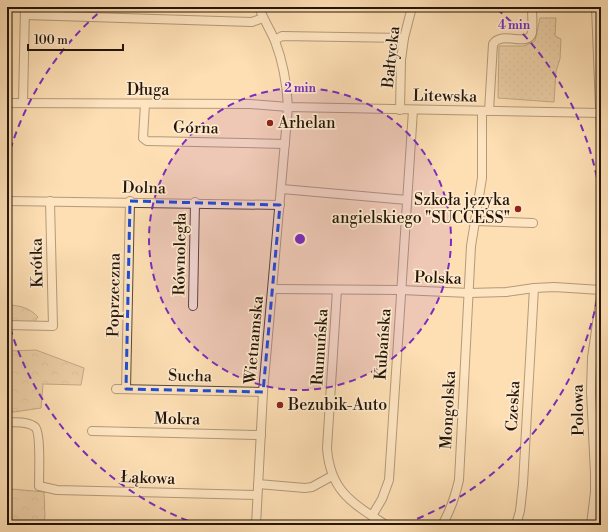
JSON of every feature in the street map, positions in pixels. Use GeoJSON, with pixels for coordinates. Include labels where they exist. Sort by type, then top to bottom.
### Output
{"type":"FeatureCollection","features":[{"type":"Feature","properties":{"kind":"street","name":"Wietnamska"},"geometry":{"type":"LineString","coordinates":[[256,525],[263,392],[288,107],[288,89],[275,40],[259,7]]}},
{"type":"Feature","properties":{"kind":"street","name":"Bałtycka"},"geometry":{"type":"LineString","coordinates":[[400,110],[401,60],[404,38],[412,7]]}},
{"type":"Feature","properties":{"kind":"street","name":"Mongolska"},"geometry":{"type":"LineString","coordinates":[[442,525],[449,514],[455,499],[459,480],[471,246],[482,178],[486,111],[493,44],[500,38],[525,40],[529,38],[532,33],[532,7]]}},
{"type":"Feature","properties":{"kind":"street"},"geometry":{"type":"LineString","coordinates":[[596,7],[601,133]]}},
{"type":"Feature","properties":{"kind":"street"},"geometry":{"type":"LineString","coordinates":[[23,104],[25,11],[252,22],[263,18]]}},
{"type":"Feature","properties":{"kind":"street"},"geometry":{"type":"LineString","coordinates":[[275,40],[282,36],[404,38]]}},
{"type":"Feature","properties":{"kind":"street","name":"Długa"},"geometry":{"type":"LineString","coordinates":[[7,103],[250,104],[288,107]]}},
{"type":"Feature","properties":{"kind":"street","name":"Górna"},"geometry":{"type":"LineString","coordinates":[[145,104],[143,138],[147,141],[285,144]]}},
{"type":"Feature","properties":{"kind":"street","name":"Litewska"},"geometry":{"type":"LineString","coordinates":[[288,107],[601,113]]}},
{"type":"Feature","properties":{"kind":"street","name":"Kubańska"},"geometry":{"type":"LineString","coordinates":[[372,516],[382,499],[389,480],[413,110]]}},
{"type":"Feature","properties":{"kind":"street"},"geometry":{"type":"LineString","coordinates":[[282,188],[407,200]]}},
{"type":"Feature","properties":{"kind":"street","name":"Dolna"},"geometry":{"type":"LineString","coordinates":[[7,201],[195,202],[280,205]]}},
{"type":"Feature","properties":{"kind":"street","name":"Krótka"},"geometry":{"type":"LineString","coordinates":[[7,325],[53,326],[50,201]]}},
{"type":"Feature","properties":{"kind":"street","name":"Poprzeczna"},"geometry":{"type":"LineString","coordinates":[[126,389],[130,202]]}},
{"type":"Feature","properties":{"kind":"street","name":"Równoległa"},"geometry":{"type":"LineString","coordinates":[[193,306],[195,202]]}},
{"type":"Feature","properties":{"kind":"street"},"geometry":{"type":"LineString","coordinates":[[476,221],[533,223]]}},
{"type":"Feature","properties":{"kind":"street","name":"Polska"},"geometry":{"type":"LineString","coordinates":[[273,289],[401,290],[469,293],[506,292],[554,287],[601,290]]}},
{"type":"Feature","properties":{"kind":"street","name":"Czeska"},"geometry":{"type":"LineString","coordinates":[[516,525],[520,511],[522,491],[534,288]]}},
{"type":"Feature","properties":{"kind":"street","name":"Rumuńska"},"geometry":{"type":"LineString","coordinates":[[338,290],[327,448],[328,459],[332,476],[347,497],[356,506],[386,525]]}},
{"type":"Feature","properties":{"kind":"street","name":"Polowa"},"geometry":{"type":"LineString","coordinates":[[591,525],[595,492],[590,392],[592,358],[601,295]]}},
{"type":"Feature","properties":{"kind":"street"},"geometry":{"type":"LineString","coordinates":[[592,358],[601,358]]}},
{"type":"Feature","properties":{"kind":"street","name":"Sucha"},"geometry":{"type":"LineString","coordinates":[[116,389],[263,392]]}},
{"type":"Feature","properties":{"kind":"street","name":"Łąkowa"},"geometry":{"type":"LineString","coordinates":[[7,422],[28,423],[34,426],[37,430],[39,486],[57,490],[257,495]]}},
{"type":"Feature","properties":{"kind":"street","name":"Mokra"},"geometry":{"type":"LineString","coordinates":[[92,431],[261,435]]}},
{"type":"Feature","properties":{"kind":"street"},"geometry":{"type":"LineString","coordinates":[[258,484],[305,488],[312,487],[332,476]]}},
{"type":"Feature","properties":{"kind":"highlighted area"},"geometry":{"type":"Polygon","coordinates":[[[130,201],[280,205],[263,392],[126,389],[130,201]]]}},
{"type":"Feature","properties":{"kind":"green space"},"geometry":{"type":"Polygon","coordinates":[[[540,18],[556,18],[555,36],[561,39],[560,59],[556,71],[554,102],[498,98],[499,46],[524,46],[535,41],[540,18]]]}},
{"type":"Feature","properties":{"kind":"green space"},"geometry":{"type":"Polygon","coordinates":[[[7,305],[24,308],[31,311],[38,317],[34,322],[7,322],[7,305]]]}},
{"type":"Feature","properties":{"kind":"green space"},"geometry":{"type":"Polygon","coordinates":[[[36,350],[84,368],[81,385],[43,384],[41,408],[7,413],[7,351],[36,350]]]}},
{"type":"Feature","properties":{"kind":"green space"},"geometry":{"type":"Polygon","coordinates":[[[12,489],[44,492],[45,516],[43,525],[7,525],[7,508],[10,507],[12,489]]]}},
{"type":"Feature","properties":{"kind":"place","name":"Arhelan"},"geometry":{"type":"Point","coordinates":[270,123]}},
{"type":"Feature","properties":{"kind":"place","name":"Szkoła języka angielskiego \"SUCCESS\""},"geometry":{"type":"Point","coordinates":[518,209]}},
{"type":"Feature","properties":{"kind":"place","name":"Bezubik-Auto"},"geometry":{"type":"Point","coordinates":[280,405]}}]}
